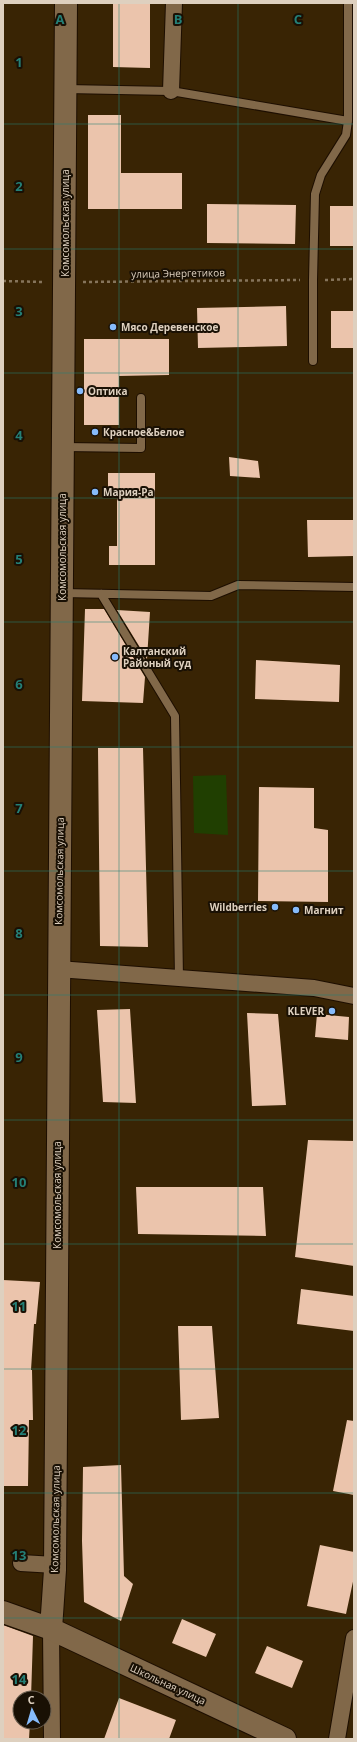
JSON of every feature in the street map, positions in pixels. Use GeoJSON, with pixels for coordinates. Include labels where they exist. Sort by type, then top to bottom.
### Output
{"type":"FeatureCollection","features":[{"type":"Feature","properties":{"kind":"street","name":"Комсомольская улица"},"geometry":{"type":"LineString","coordinates":[[52,1739],[51,1629],[55,1564],[66,3]]}},
{"type":"Feature","properties":{"kind":"street"},"geometry":{"type":"LineString","coordinates":[[171,91],[174,3]]}},
{"type":"Feature","properties":{"kind":"street"},"geometry":{"type":"LineString","coordinates":[[58,969],[314,988],[354,996]]}},
{"type":"Feature","properties":{"kind":"street"},"geometry":{"type":"LineString","coordinates":[[21,1563],[55,1564]]}},
{"type":"Feature","properties":{"kind":"street","name":"Школьная улица"},"geometry":{"type":"LineString","coordinates":[[3,1612],[51,1629],[285,1739]]}},
{"type":"Feature","properties":{"kind":"street"},"geometry":{"type":"LineString","coordinates":[[336,1739],[354,1638]]}},
{"type":"Feature","properties":{"kind":"lane"},"geometry":{"type":"LineString","coordinates":[[313,361],[312,280],[315,194],[321,175],[346,135],[348,121],[348,3]]}},
{"type":"Feature","properties":{"kind":"lane"},"geometry":{"type":"LineString","coordinates":[[65,89],[171,91],[348,121]]}},
{"type":"Feature","properties":{"kind":"lane"},"geometry":{"type":"LineString","coordinates":[[63,447],[141,448],[141,398]]}},
{"type":"Feature","properties":{"kind":"lane"},"geometry":{"type":"LineString","coordinates":[[62,593],[211,596],[238,585],[354,587]]}},
{"type":"Feature","properties":{"kind":"lane"},"geometry":{"type":"LineString","coordinates":[[101,594],[175,716],[179,979]]}},
{"type":"Feature","properties":{"kind":"path","name":"улица Энергетиков"},"geometry":{"type":"LineString","coordinates":[[3,281],[65,283],[354,279]]}},
{"type":"Feature","properties":{"kind":"green space"},"geometry":{"type":"Polygon","coordinates":[[[226,775],[228,835],[194,833],[193,776],[226,775]]]}},
{"type":"Feature","properties":{"kind":"building"},"geometry":{"type":"Polygon","coordinates":[[[113,3],[150,3],[150,68],[113,67],[113,3]]]}},
{"type":"Feature","properties":{"kind":"building"},"geometry":{"type":"Polygon","coordinates":[[[88,115],[121,115],[121,173],[182,173],[182,209],[88,209],[88,115]]]}},
{"type":"Feature","properties":{"kind":"building"},"geometry":{"type":"Polygon","coordinates":[[[207,204],[296,205],[295,244],[207,243],[207,204]]]}},
{"type":"Feature","properties":{"kind":"building"},"geometry":{"type":"Polygon","coordinates":[[[330,206],[354,206],[354,246],[330,246],[330,206]]]}},
{"type":"Feature","properties":{"kind":"building"},"geometry":{"type":"Polygon","coordinates":[[[286,306],[287,346],[198,348],[197,308],[286,306]]]}},
{"type":"Feature","properties":{"kind":"building"},"geometry":{"type":"Polygon","coordinates":[[[331,311],[354,311],[354,348],[331,348],[331,311]]]}},
{"type":"Feature","properties":{"kind":"building"},"geometry":{"type":"Polygon","coordinates":[[[84,339],[169,339],[169,375],[119,376],[119,425],[84,425],[84,339]]]}},
{"type":"Feature","properties":{"kind":"building"},"geometry":{"type":"Polygon","coordinates":[[[229,457],[258,461],[260,478],[230,476],[229,457]]]}},
{"type":"Feature","properties":{"kind":"building"},"geometry":{"type":"Polygon","coordinates":[[[108,473],[155,473],[155,565],[109,565],[109,546],[117,546],[117,494],[108,494],[108,473]]]}},
{"type":"Feature","properties":{"kind":"building"},"geometry":{"type":"Polygon","coordinates":[[[307,520],[354,520],[354,556],[308,557],[307,520]]]}},
{"type":"Feature","properties":{"kind":"building","name":"Калтанский Районый суд"},"geometry":{"type":"Polygon","coordinates":[[[85,609],[104,609],[145,677],[143,703],[82,701],[85,609]]]}},
{"type":"Feature","properties":{"kind":"building"},"geometry":{"type":"Polygon","coordinates":[[[117,610],[150,612],[147,659],[117,610]]]}},
{"type":"Feature","properties":{"kind":"building"},"geometry":{"type":"Polygon","coordinates":[[[256,660],[340,665],[339,702],[255,699],[256,660]]]}},
{"type":"Feature","properties":{"kind":"building"},"geometry":{"type":"Polygon","coordinates":[[[98,748],[143,748],[148,947],[100,946],[98,748]]]}},
{"type":"Feature","properties":{"kind":"building"},"geometry":{"type":"Polygon","coordinates":[[[259,787],[314,788],[314,828],[328,830],[328,902],[258,901],[259,787]]]}},
{"type":"Feature","properties":{"kind":"building"},"geometry":{"type":"Polygon","coordinates":[[[130,1009],[136,1103],[103,1102],[97,1010],[130,1009]]]}},
{"type":"Feature","properties":{"kind":"building"},"geometry":{"type":"Polygon","coordinates":[[[247,1013],[278,1014],[286,1105],[252,1106],[247,1013]]]}},
{"type":"Feature","properties":{"kind":"building"},"geometry":{"type":"Polygon","coordinates":[[[317,1014],[349,1017],[348,1040],[315,1037],[317,1014]]]}},
{"type":"Feature","properties":{"kind":"building"},"geometry":{"type":"Polygon","coordinates":[[[308,1140],[354,1141],[354,1266],[295,1257],[308,1140]]]}},
{"type":"Feature","properties":{"kind":"building"},"geometry":{"type":"Polygon","coordinates":[[[136,1187],[263,1187],[266,1236],[138,1234],[136,1187]]]}},
{"type":"Feature","properties":{"kind":"building"},"geometry":{"type":"Polygon","coordinates":[[[3,1280],[40,1282],[36,1324],[34,1324],[31,1370],[33,1420],[29,1420],[28,1486],[3,1486],[3,1280]]]}},
{"type":"Feature","properties":{"kind":"building"},"geometry":{"type":"Polygon","coordinates":[[[301,1289],[354,1296],[354,1331],[297,1324],[301,1289]]]}},
{"type":"Feature","properties":{"kind":"building"},"geometry":{"type":"Polygon","coordinates":[[[178,1326],[212,1326],[219,1418],[181,1420],[178,1326]]]}},
{"type":"Feature","properties":{"kind":"building"},"geometry":{"type":"Polygon","coordinates":[[[347,1420],[354,1421],[354,1495],[333,1491],[347,1420]]]}},
{"type":"Feature","properties":{"kind":"building"},"geometry":{"type":"Polygon","coordinates":[[[121,1465],[124,1576],[133,1584],[121,1621],[84,1602],[82,1541],[83,1467],[121,1465]]]}},
{"type":"Feature","properties":{"kind":"building"},"geometry":{"type":"Polygon","coordinates":[[[320,1545],[354,1552],[354,1577],[346,1614],[307,1606],[320,1545]]]}},
{"type":"Feature","properties":{"kind":"building"},"geometry":{"type":"Polygon","coordinates":[[[182,1619],[216,1634],[206,1657],[172,1643],[182,1619]]]}},
{"type":"Feature","properties":{"kind":"building"},"geometry":{"type":"Polygon","coordinates":[[[3,1625],[33,1636],[31,1690],[12,1690],[12,1730],[30,1730],[29,1739],[3,1739],[3,1625]]]}},
{"type":"Feature","properties":{"kind":"building"},"geometry":{"type":"Polygon","coordinates":[[[267,1646],[303,1661],[292,1688],[255,1673],[267,1646]]]}},
{"type":"Feature","properties":{"kind":"building"},"geometry":{"type":"Polygon","coordinates":[[[119,1698],[176,1720],[169,1739],[104,1739],[119,1698]]]}},
{"type":"Feature","properties":{"kind":"place","name":"Мясо Деревенское"},"geometry":{"type":"Point","coordinates":[113,327]}},
{"type":"Feature","properties":{"kind":"place","name":"Оптика"},"geometry":{"type":"Point","coordinates":[80,391]}},
{"type":"Feature","properties":{"kind":"place","name":"Красное&Белое"},"geometry":{"type":"Point","coordinates":[95,432]}},
{"type":"Feature","properties":{"kind":"place","name":"Мария-Ра"},"geometry":{"type":"Point","coordinates":[95,492]}},
{"type":"Feature","properties":{"kind":"place","name":"Калтанский Районый суд"},"geometry":{"type":"Point","coordinates":[115,657]}},
{"type":"Feature","properties":{"kind":"place","name":"Wildberries"},"geometry":{"type":"Point","coordinates":[275,907]}},
{"type":"Feature","properties":{"kind":"place","name":"Магнит"},"geometry":{"type":"Point","coordinates":[296,910]}},
{"type":"Feature","properties":{"kind":"place","name":"KLEVER"},"geometry":{"type":"Point","coordinates":[332,1011]}}]}
